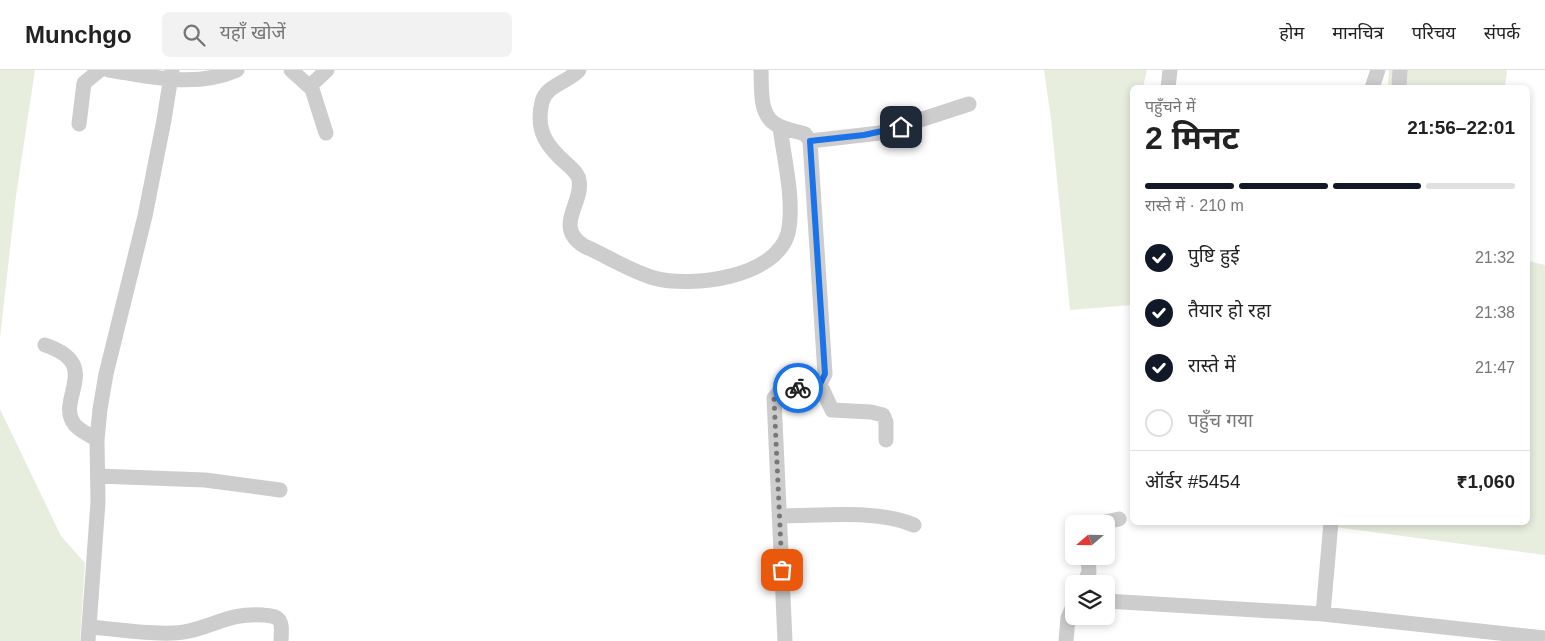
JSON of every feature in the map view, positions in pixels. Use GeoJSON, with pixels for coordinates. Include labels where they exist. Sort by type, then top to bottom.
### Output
{"type":"FeatureCollection","features":[{"type":"Feature","properties":{"kind":"street"},"geometry":{"type":"LineString","coordinates":[[79,124],[84,82],[100,70]]}},
{"type":"Feature","properties":{"kind":"street"},"geometry":{"type":"LineString","coordinates":[[109,70],[208,80],[237,70]]}},
{"type":"Feature","properties":{"kind":"street"},"geometry":{"type":"LineString","coordinates":[[291,70],[310,86],[314,93],[326,133]]}},
{"type":"Feature","properties":{"kind":"street"},"geometry":{"type":"LineString","coordinates":[[310,86],[327,70]]}},
{"type":"Feature","properties":{"kind":"street"},"geometry":{"type":"LineString","coordinates":[[579,70],[549,90],[542,100],[541,110],[542,131],[545,141],[576,173],[579,180],[580,186],[572,213],[572,233],[577,241],[584,246],[656,278],[706,281],[740,274],[780,250],[787,235],[790,208],[780,127]]}},
{"type":"Feature","properties":{"kind":"street"},"geometry":{"type":"LineString","coordinates":[[761,70],[764,111],[768,119],[780,127],[805,134],[810,141],[825,374],[820,384]]}},
{"type":"Feature","properties":{"kind":"street"},"geometry":{"type":"LineString","coordinates":[[1168,85],[1170,70]]}},
{"type":"Feature","properties":{"kind":"street"},"geometry":{"type":"LineString","coordinates":[[1373,85],[1378,70]]}},
{"type":"Feature","properties":{"kind":"street"},"geometry":{"type":"LineString","coordinates":[[1399,85],[1400,70]]}},
{"type":"Feature","properties":{"kind":"street"},"geometry":{"type":"LineString","coordinates":[[171,75],[145,216],[106,374],[100,409],[89,634],[188,631],[228,617],[249,615],[277,618],[281,623],[281,641]]}},
{"type":"Feature","properties":{"kind":"street"},"geometry":{"type":"LineString","coordinates":[[810,141],[880,133],[969,104]]}},
{"type":"Feature","properties":{"kind":"street"},"geometry":{"type":"LineString","coordinates":[[45,345],[64,353],[71,361],[75,372],[71,415],[77,427],[97,440]]}},
{"type":"Feature","properties":{"kind":"street"},"geometry":{"type":"LineString","coordinates":[[820,384],[832,410],[871,412],[883,415],[886,422],[886,440]]}},
{"type":"Feature","properties":{"kind":"street"},"geometry":{"type":"LineString","coordinates":[[785,641],[774,398],[781,390],[820,384]]}},
{"type":"Feature","properties":{"kind":"street"},"geometry":{"type":"LineString","coordinates":[[98,476],[205,480],[280,490]]}},
{"type":"Feature","properties":{"kind":"street"},"geometry":{"type":"LineString","coordinates":[[779,516],[883,516],[914,525]]}},
{"type":"Feature","properties":{"kind":"street"},"geometry":{"type":"LineString","coordinates":[[1115,520],[1119,519]]}},
{"type":"Feature","properties":{"kind":"street"},"geometry":{"type":"LineString","coordinates":[[1323,614],[1331,525]]}},
{"type":"Feature","properties":{"kind":"street"},"geometry":{"type":"LineString","coordinates":[[1115,602],[1323,614],[1545,638]]}},
{"type":"Feature","properties":{"kind":"street"},"geometry":{"type":"LineString","coordinates":[[1066,641],[1067,625]]}},
{"type":"Feature","properties":{"kind":"green space"},"geometry":{"type":"Polygon","coordinates":[[[0,70],[35,70],[16,196],[0,338],[0,70]]]}},
{"type":"Feature","properties":{"kind":"green space"},"geometry":{"type":"Polygon","coordinates":[[[1044,70],[1147,70],[1143,85],[1130,85],[1130,305],[1070,310],[1051,119],[1044,70]]]}},
{"type":"Feature","properties":{"kind":"green space"},"geometry":{"type":"Polygon","coordinates":[[[1389,70],[1507,70],[1505,85],[1388,85],[1389,70]]]}},
{"type":"Feature","properties":{"kind":"green space"},"geometry":{"type":"Polygon","coordinates":[[[1530,261],[1545,265],[1545,555],[1320,525],[1530,525],[1530,261]]]}},
{"type":"Feature","properties":{"kind":"green space"},"geometry":{"type":"Polygon","coordinates":[[[0,409],[61,536],[85,563],[80,641],[0,641],[0,409]]]}},
{"type":"Feature","properties":{"kind":"way so far"},"geometry":{"type":"LineString","coordinates":[[782,570],[774,398],[781,390],[798,388]]}},
{"type":"Feature","properties":{"kind":"route"},"geometry":{"type":"LineString","coordinates":[[798,388],[820,384],[825,374],[810,141],[880,133],[901,127]]}}]}
